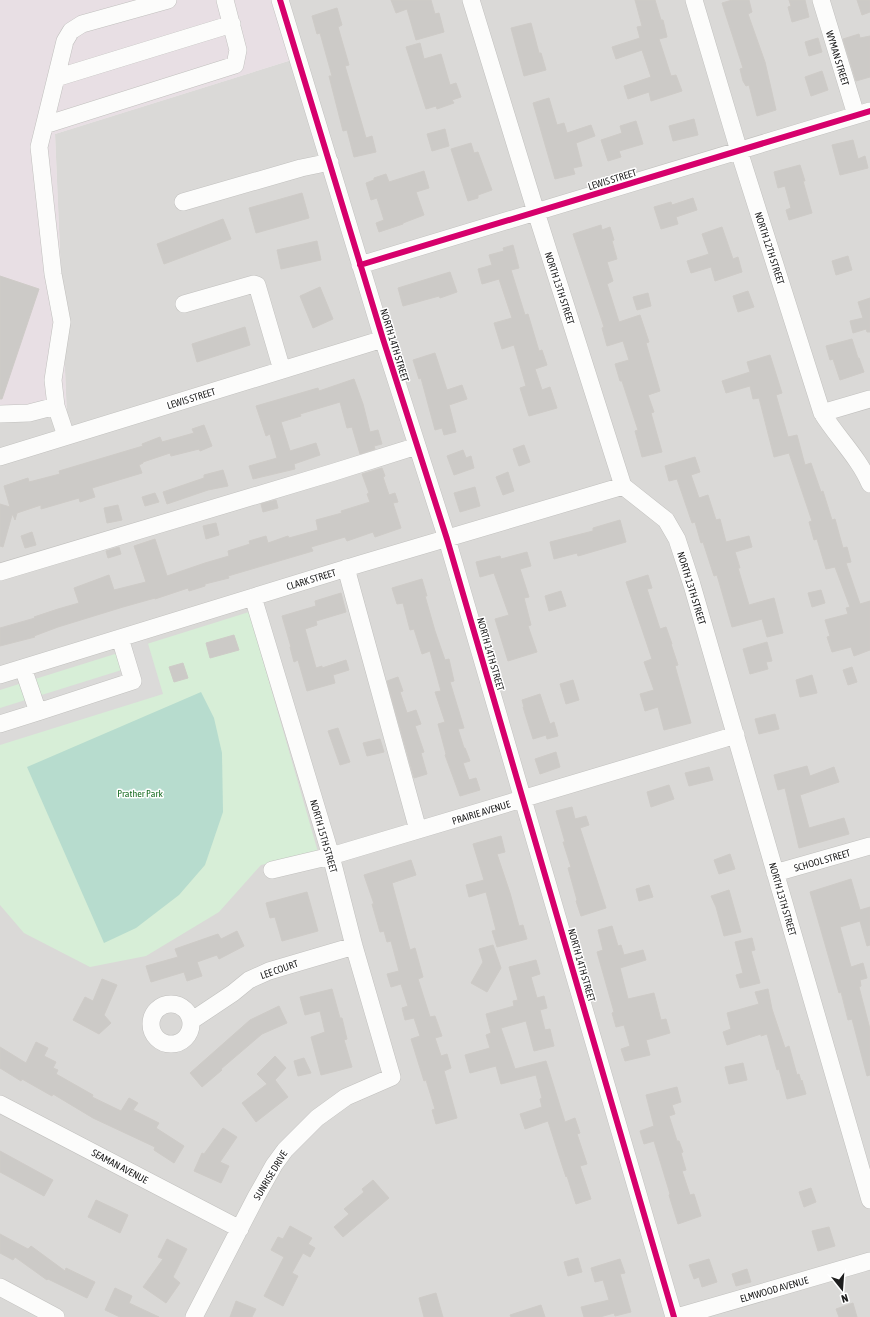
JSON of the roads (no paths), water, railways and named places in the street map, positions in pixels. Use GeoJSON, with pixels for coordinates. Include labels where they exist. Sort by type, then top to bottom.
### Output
{"type":"FeatureCollection","features":[{"type":"Feature","properties":{"kind":"street"},"geometry":{"type":"LineString","coordinates":[[66,436],[56,406],[53,380],[62,322],[53,274],[39,147],[65,41],[71,31],[82,24],[168,0]]}},
{"type":"Feature","properties":{"kind":"street"},"geometry":{"type":"LineString","coordinates":[[45,124],[235,65],[238,50],[225,0]]}},
{"type":"Feature","properties":{"kind":"street","name":"NORTH 14TH STREET"},"geometry":{"type":"LineString","coordinates":[[280,0],[360,265],[447,539],[676,1317]]}},
{"type":"Feature","properties":{"kind":"street","name":"NORTH 13TH STREET"},"geometry":{"type":"LineString","coordinates":[[471,0],[536,212],[623,486],[666,520],[677,539],[736,735],[870,1200]]}},
{"type":"Feature","properties":{"kind":"street","name":"NORTH 12TH STREET"},"geometry":{"type":"LineString","coordinates":[[694,0],[739,151],[822,413],[859,464],[870,484]]}},
{"type":"Feature","properties":{"kind":"street","name":"WYMAN STREET"},"geometry":{"type":"LineString","coordinates":[[821,0],[863,113]]}},
{"type":"Feature","properties":{"kind":"street"},"geometry":{"type":"LineString","coordinates":[[56,78],[232,24]]}},
{"type":"Feature","properties":{"kind":"street","name":"LEWIS STREET"},"geometry":{"type":"LineString","coordinates":[[360,265],[863,113]]}},
{"type":"Feature","properties":{"kind":"street"},"geometry":{"type":"LineString","coordinates":[[183,202],[301,168],[330,162]]}},
{"type":"Feature","properties":{"kind":"street"},"geometry":{"type":"LineString","coordinates":[[184,304],[254,284],[257,285],[282,370]]}},
{"type":"Feature","properties":{"kind":"street","name":"LEWIS STREET"},"geometry":{"type":"LineString","coordinates":[[0,457],[383,339]]}},
{"type":"Feature","properties":{"kind":"street"},"geometry":{"type":"LineString","coordinates":[[822,413],[870,399]]}},
{"type":"Feature","properties":{"kind":"street"},"geometry":{"type":"LineString","coordinates":[[0,414],[29,413],[56,406]]}},
{"type":"Feature","properties":{"kind":"street"},"geometry":{"type":"LineString","coordinates":[[0,572],[417,446]]}},
{"type":"Feature","properties":{"kind":"street","name":"CLARK STREET"},"geometry":{"type":"LineString","coordinates":[[0,675],[253,596],[623,486]]}},
{"type":"Feature","properties":{"kind":"street"},"geometry":{"type":"LineString","coordinates":[[346,568],[418,830]]}},
{"type":"Feature","properties":{"kind":"street","name":"NORTH 15TH STREET"},"geometry":{"type":"LineString","coordinates":[[253,596],[331,856],[354,946],[392,1077]]}},
{"type":"Feature","properties":{"kind":"street"},"geometry":{"type":"LineString","coordinates":[[0,724],[133,681],[120,638]]}},
{"type":"Feature","properties":{"kind":"street"},"geometry":{"type":"LineString","coordinates":[[23,668],[38,712]]}},
{"type":"Feature","properties":{"kind":"street","name":"PRAIRIE AVENUE"},"geometry":{"type":"LineString","coordinates":[[272,870],[331,856],[736,735]]}},
{"type":"Feature","properties":{"kind":"street","name":"SCHOOL STREET"},"geometry":{"type":"LineString","coordinates":[[775,873],[870,846]]}},
{"type":"Feature","properties":{"kind":"street","name":"LEE COURT"},"geometry":{"type":"LineString","coordinates":[[191,1021],[250,980],[269,971],[354,946]]}},
{"type":"Feature","properties":{"kind":"street","name":"SUNRISE DRIVE"},"geometry":{"type":"LineString","coordinates":[[194,1317],[274,1166],[285,1150],[306,1127],[346,1097],[392,1077]]}},
{"type":"Feature","properties":{"kind":"street","name":"SEAMAN AVENUE"},"geometry":{"type":"LineString","coordinates":[[0,1104],[240,1229]]}},
{"type":"Feature","properties":{"kind":"street","name":"ELMWOOD AVENUE"},"geometry":{"type":"LineString","coordinates":[[676,1317],[870,1261]]}},
{"type":"Feature","properties":{"kind":"street"},"geometry":{"type":"LineString","coordinates":[[0,1287],[56,1317]]}},
{"type":"Feature","properties":{"kind":"park label","name":"Prather Park"},"geometry":{"type":"Point","coordinates":[140,793]}}]}
